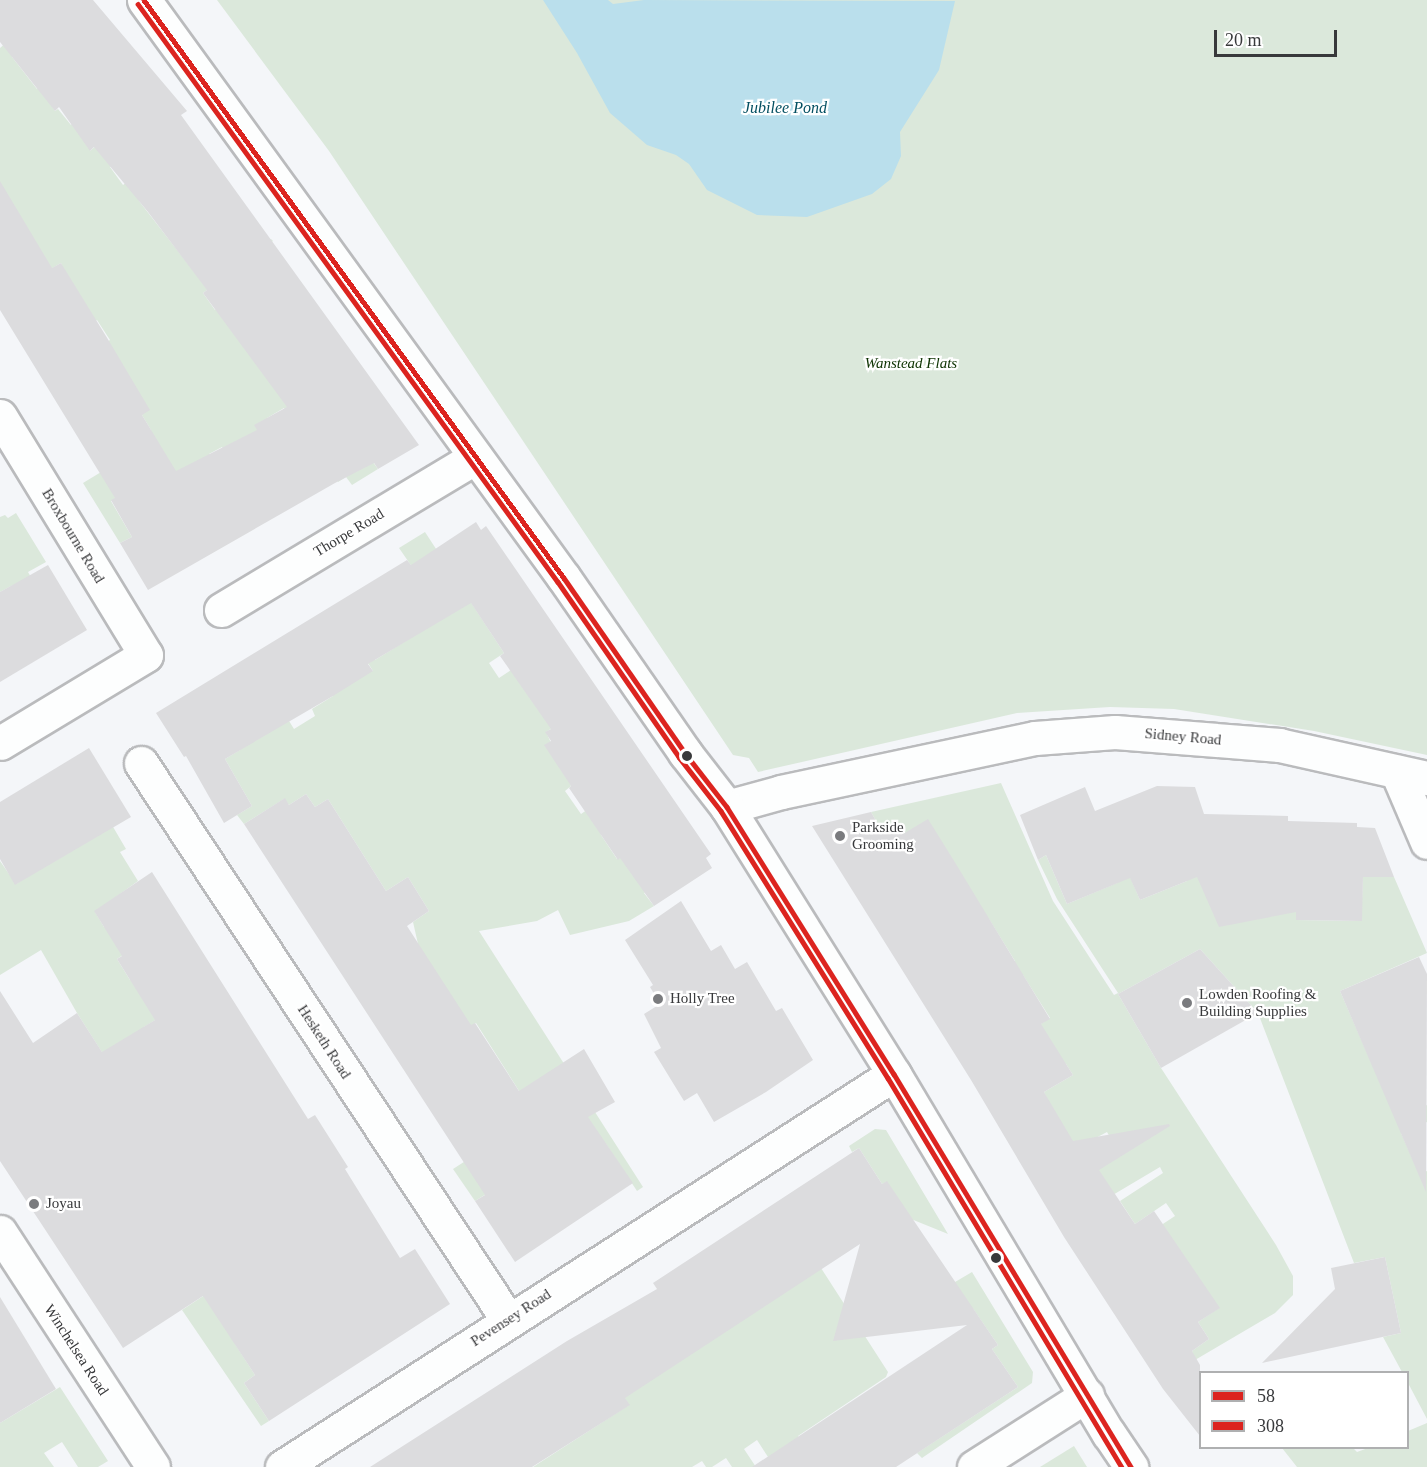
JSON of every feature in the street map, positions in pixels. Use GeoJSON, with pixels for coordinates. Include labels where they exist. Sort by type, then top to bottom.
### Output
{"type":"FeatureCollection","features":[{"type":"Feature","properties":{"kind":"street"},"geometry":{"type":"LineString","coordinates":[[144,0],[476,457],[685,753],[727,807],[894,1074],[1087,1395],[1108,1434],[1131,1467]]}},
{"type":"Feature","properties":{"kind":"street","name":"Broxbourne Road"},"geometry":{"type":"LineString","coordinates":[[0,416],[146,656],[0,743]]}},
{"type":"Feature","properties":{"kind":"street","name":"Thorpe Road"},"geometry":{"type":"LineString","coordinates":[[222,610],[476,457]]}},
{"type":"Feature","properties":{"kind":"street","name":"Sidney Road"},"geometry":{"type":"LineString","coordinates":[[727,807],[781,792],[1035,738],[1115,732],[1279,745],[1412,775]]}},
{"type":"Feature","properties":{"kind":"street","name":"Hesketh Road"},"geometry":{"type":"LineString","coordinates":[[141,763],[508,1320]]}},
{"type":"Feature","properties":{"kind":"street"},"geometry":{"type":"LineString","coordinates":[[1412,775],[1427,842]]}},
{"type":"Feature","properties":{"kind":"street","name":"Pevensey Road"},"geometry":{"type":"LineString","coordinates":[[282,1467],[894,1074]]}},
{"type":"Feature","properties":{"kind":"street","name":"Winchelsea Road"},"geometry":{"type":"LineString","coordinates":[[0,1232],[153,1467]]}},
{"type":"Feature","properties":{"kind":"street"},"geometry":{"type":"LineString","coordinates":[[974,1467],[1087,1395]]}},
{"type":"Feature","properties":{"kind":"green space","name":"Wanstead Flats"},"geometry":{"type":"Polygon","coordinates":[[[217,0],[1427,0],[1427,755],[1314,731],[1174,709],[1110,707],[1017,713],[758,772],[749,758],[733,755],[329,151],[217,0]]]}},
{"type":"Feature","properties":{"kind":"green space"},"geometry":{"type":"Polygon","coordinates":[[[33,19],[12,57],[37,89],[68,58],[48,100],[55,111],[58,109],[71,125],[100,96],[90,151],[107,136],[127,156],[110,167],[123,185],[150,164],[139,201],[202,282],[230,269],[271,239],[273,241],[203,293],[215,310],[244,288],[378,469],[352,485],[346,477],[338,482],[312,437],[303,442],[284,408],[267,418],[269,451],[231,462],[222,447],[209,454],[223,479],[111,501],[132,537],[120,543],[83,483],[139,449],[151,430],[142,415],[80,359],[110,340],[97,320],[88,326],[61,263],[32,280],[0,183],[0,48],[33,19]]]}},
{"type":"Feature","properties":{"kind":"green space"},"geometry":{"type":"Polygon","coordinates":[[[16,513],[46,562],[28,572],[42,597],[13,585],[0,592],[0,517],[5,515],[8,518],[16,513]]]}},
{"type":"Feature","properties":{"kind":"green space"},"geometry":{"type":"Polygon","coordinates":[[[425,532],[504,653],[489,663],[499,678],[514,668],[555,726],[546,732],[571,786],[565,791],[581,814],[594,805],[601,835],[617,859],[636,847],[660,882],[644,893],[654,906],[629,921],[570,935],[558,910],[537,921],[479,931],[643,1187],[637,1191],[606,1144],[491,1191],[475,1201],[453,1169],[535,1116],[476,1023],[441,1045],[413,922],[429,911],[408,877],[386,891],[328,799],[315,807],[306,794],[289,805],[284,799],[244,824],[237,815],[252,806],[225,759],[240,750],[273,695],[294,729],[315,716],[312,709],[333,696],[317,668],[373,671],[356,644],[375,660],[446,616],[399,548],[425,532]]]}},
{"type":"Feature","properties":{"kind":"green space"},"geometry":{"type":"Polygon","coordinates":[[[1001,783],[1053,901],[1114,995],[1118,993],[1057,899],[1038,860],[1046,855],[1067,904],[1117,883],[1119,851],[1140,900],[1187,881],[1166,832],[1297,875],[1296,920],[1361,921],[1363,877],[1394,877],[1427,953],[1340,991],[1396,1119],[1427,1105],[1427,1122],[1401,1133],[1419,1174],[1427,1171],[1427,1419],[1409,1385],[1409,1371],[1401,1371],[1383,1337],[1401,1333],[1385,1257],[1354,1263],[1258,1013],[1200,949],[1118,994],[1161,1068],[1276,1245],[1293,1276],[1293,1295],[1275,1313],[1195,1360],[1192,1351],[1209,1339],[1198,1322],[1219,1308],[1143,1237],[1175,1216],[1166,1203],[1135,1224],[1120,1201],[1163,1173],[1160,1167],[1101,1202],[1092,1168],[1121,1156],[1107,1132],[1071,1151],[1044,1092],[1073,1075],[1066,1064],[1003,1048],[1050,1018],[1023,975],[969,989],[1015,961],[989,919],[903,834],[896,824],[874,838],[879,826],[871,812],[1001,783]]]}},
{"type":"Feature","properties":{"kind":"green space"},"geometry":{"type":"Polygon","coordinates":[[[99,803],[126,849],[120,852],[138,881],[95,912],[104,927],[122,915],[132,930],[114,941],[123,955],[117,959],[130,980],[166,959],[176,976],[162,985],[176,1007],[144,1027],[165,1060],[199,1038],[210,1055],[178,1076],[198,1109],[233,1088],[236,1092],[241,1100],[212,1118],[236,1155],[266,1137],[274,1151],[244,1170],[266,1207],[299,1187],[307,1201],[275,1221],[286,1238],[331,1211],[385,1289],[378,1294],[359,1264],[326,1285],[345,1317],[331,1325],[308,1290],[281,1309],[302,1343],[286,1353],[265,1320],[250,1329],[252,1333],[235,1344],[255,1375],[244,1383],[269,1421],[261,1426],[182,1310],[258,1260],[212,1190],[196,1200],[77,1013],[41,950],[0,975],[0,861],[16,884],[45,866],[32,844],[39,840],[53,862],[98,835],[94,828],[100,824],[90,809],[99,803]]]}},
{"type":"Feature","properties":{"kind":"green space"},"geometry":{"type":"Polygon","coordinates":[[[875,1129],[886,1130],[948,1234],[911,1219],[887,1182],[882,1184],[859,1148],[852,1152],[849,1146],[875,1129]]]}},
{"type":"Feature","properties":{"kind":"green space"},"geometry":{"type":"Polygon","coordinates":[[[821,1268],[888,1372],[886,1377],[798,1436],[819,1467],[768,1457],[757,1440],[744,1449],[756,1467],[732,1467],[726,1458],[712,1467],[706,1467],[702,1461],[692,1467],[533,1467],[629,1405],[609,1373],[821,1268]]]}},
{"type":"Feature","properties":{"kind":"green space"},"geometry":{"type":"Polygon","coordinates":[[[972,1272],[1033,1372],[1032,1383],[922,1458],[917,1453],[1018,1387],[992,1349],[998,1345],[974,1310],[950,1285],[972,1272]]]}},
{"type":"Feature","properties":{"kind":"green space"},"geometry":{"type":"Polygon","coordinates":[[[60,1387],[108,1461],[98,1467],[78,1467],[62,1442],[44,1453],[54,1467],[0,1467],[0,1423],[60,1387]]]}},
{"type":"Feature","properties":{"kind":"green space"},"geometry":{"type":"Polygon","coordinates":[[[1427,1423],[1427,1467],[1297,1467],[1283,1449],[1354,1449],[1357,1452],[1365,1449],[1409,1449],[1409,1431],[1427,1423]]]}},
{"type":"Feature","properties":{"kind":"green space"},"geometry":{"type":"Polygon","coordinates":[[[1074,1446],[1087,1467],[1040,1467],[1074,1446]]]}},
{"type":"Feature","properties":{"kind":"water","name":"Jubilee Pond"},"geometry":{"type":"Polygon","coordinates":[[[543,0],[608,0],[613,4],[644,0],[955,1],[939,70],[900,132],[901,156],[891,179],[872,194],[807,217],[757,215],[707,190],[689,164],[676,155],[647,145],[610,113],[577,53],[543,0]]]}},
{"type":"Feature","properties":{"kind":"building"},"geometry":{"type":"Polygon","coordinates":[[[0,0],[93,0],[187,111],[181,115],[419,445],[378,469],[374,463],[335,483],[148,590],[120,543],[132,537],[111,500],[115,498],[0,310],[0,181],[52,268],[61,263],[109,341],[150,410],[142,415],[176,471],[257,430],[254,425],[287,407],[203,293],[207,290],[148,212],[94,147],[90,151],[59,107],[55,111],[0,42],[0,0]]]}},
{"type":"Feature","properties":{"kind":"building"},"geometry":{"type":"Polygon","coordinates":[[[476,522],[481,530],[486,526],[711,854],[706,858],[712,868],[654,906],[620,858],[618,860],[569,788],[571,786],[544,745],[551,741],[545,732],[551,729],[500,656],[504,653],[471,603],[368,664],[373,671],[225,759],[252,806],[224,823],[186,756],[184,757],[156,713],[407,560],[411,565],[476,522]]]}},
{"type":"Feature","properties":{"kind":"building"},"geometry":{"type":"Polygon","coordinates":[[[48,565],[87,630],[0,682],[0,592],[48,565]]]}},
{"type":"Feature","properties":{"kind":"building"},"geometry":{"type":"Polygon","coordinates":[[[89,748],[131,817],[15,885],[0,859],[0,802],[89,748]]]}},
{"type":"Feature","properties":{"kind":"building"},"geometry":{"type":"Polygon","coordinates":[[[1157,786],[1195,787],[1204,814],[1288,816],[1288,821],[1357,823],[1357,827],[1375,828],[1394,877],[1363,877],[1362,921],[1296,920],[1296,912],[1219,927],[1197,877],[1140,900],[1130,878],[1067,904],[1046,855],[1038,860],[1020,815],[1085,787],[1095,811],[1157,786]]]}},
{"type":"Feature","properties":{"kind":"building"},"geometry":{"type":"Polygon","coordinates":[[[306,794],[315,807],[328,799],[386,891],[408,877],[429,911],[407,926],[471,1025],[475,1023],[519,1091],[584,1049],[615,1102],[588,1117],[633,1183],[515,1262],[475,1201],[485,1195],[244,824],[285,798],[289,805],[306,794]]]}},
{"type":"Feature","properties":{"kind":"building"},"geometry":{"type":"Polygon","coordinates":[[[871,812],[883,833],[897,824],[903,834],[928,819],[1050,1019],[1041,1024],[1073,1075],[1044,1092],[1073,1141],[1169,1124],[1170,1126],[1099,1170],[1135,1224],[1154,1211],[1220,1308],[1198,1322],[1209,1339],[1192,1351],[1200,1365],[1199,1435],[1163,1389],[1064,1237],[971,1080],[812,826],[871,812]]]}},
{"type":"Feature","properties":{"kind":"building"},"geometry":{"type":"Polygon","coordinates":[[[152,872],[308,1119],[315,1115],[348,1167],[345,1169],[400,1258],[415,1249],[450,1304],[269,1421],[244,1383],[255,1375],[203,1296],[123,1348],[0,1161],[0,991],[33,1043],[77,1013],[102,1052],[155,1020],[117,959],[122,956],[94,911],[152,872]]]}},
{"type":"Feature","properties":{"kind":"building"},"geometry":{"type":"Polygon","coordinates":[[[681,901],[711,951],[721,945],[735,969],[747,962],[776,1011],[782,1008],[813,1060],[766,1092],[714,1122],[697,1093],[684,1101],[654,1052],[661,1048],[644,1014],[660,1004],[650,987],[653,985],[625,940],[681,901]]]}},
{"type":"Feature","properties":{"kind":"building","name":"Lowden Roofing & Building Supplies"},"geometry":{"type":"Polygon","coordinates":[[[1200,949],[1258,1013],[1161,1068],[1118,994],[1200,949]]]}},
{"type":"Feature","properties":{"kind":"building"},"geometry":{"type":"Polygon","coordinates":[[[1419,957],[1427,974],[1426,1192],[1340,991],[1419,957]]]}},
{"type":"Feature","properties":{"kind":"building"},"geometry":{"type":"Polygon","coordinates":[[[859,1148],[882,1184],[887,1181],[998,1345],[992,1349],[1018,1387],[896,1467],[752,1467],[967,1325],[833,1341],[860,1244],[625,1398],[630,1405],[532,1467],[370,1467],[567,1341],[657,1289],[653,1283],[859,1148]]]}},
{"type":"Feature","properties":{"kind":"building"},"geometry":{"type":"Polygon","coordinates":[[[1385,1257],[1401,1333],[1262,1363],[1335,1289],[1331,1268],[1385,1257]]]}},
{"type":"Feature","properties":{"kind":"building"},"geometry":{"type":"Polygon","coordinates":[[[0,1297],[56,1389],[0,1423],[0,1297]]]}},
{"type":"Feature","properties":{"kind":"transit line","name":"58"},"geometry":{"type":"LineString","coordinates":[[144,0],[564,578],[685,753],[727,807],[894,1074],[1131,1467]]}},
{"type":"Feature","properties":{"kind":"transit line","name":"308"},"geometry":{"type":"LineString","coordinates":[[138,4],[558,582],[679,757],[721,811],[888,1078],[1122,1467]]}},
{"type":"Feature","properties":{"kind":"place","name":"Parkside Grooming"},"geometry":{"type":"Point","coordinates":[840,836]}},
{"type":"Feature","properties":{"kind":"place","name":"Holly Tree"},"geometry":{"type":"Point","coordinates":[658,999]}},
{"type":"Feature","properties":{"kind":"place","name":"Lowden Roofing & Building Supplies"},"geometry":{"type":"Point","coordinates":[1187,1003]}},
{"type":"Feature","properties":{"kind":"place","name":"Joyau"},"geometry":{"type":"Point","coordinates":[34,1204]}}]}
